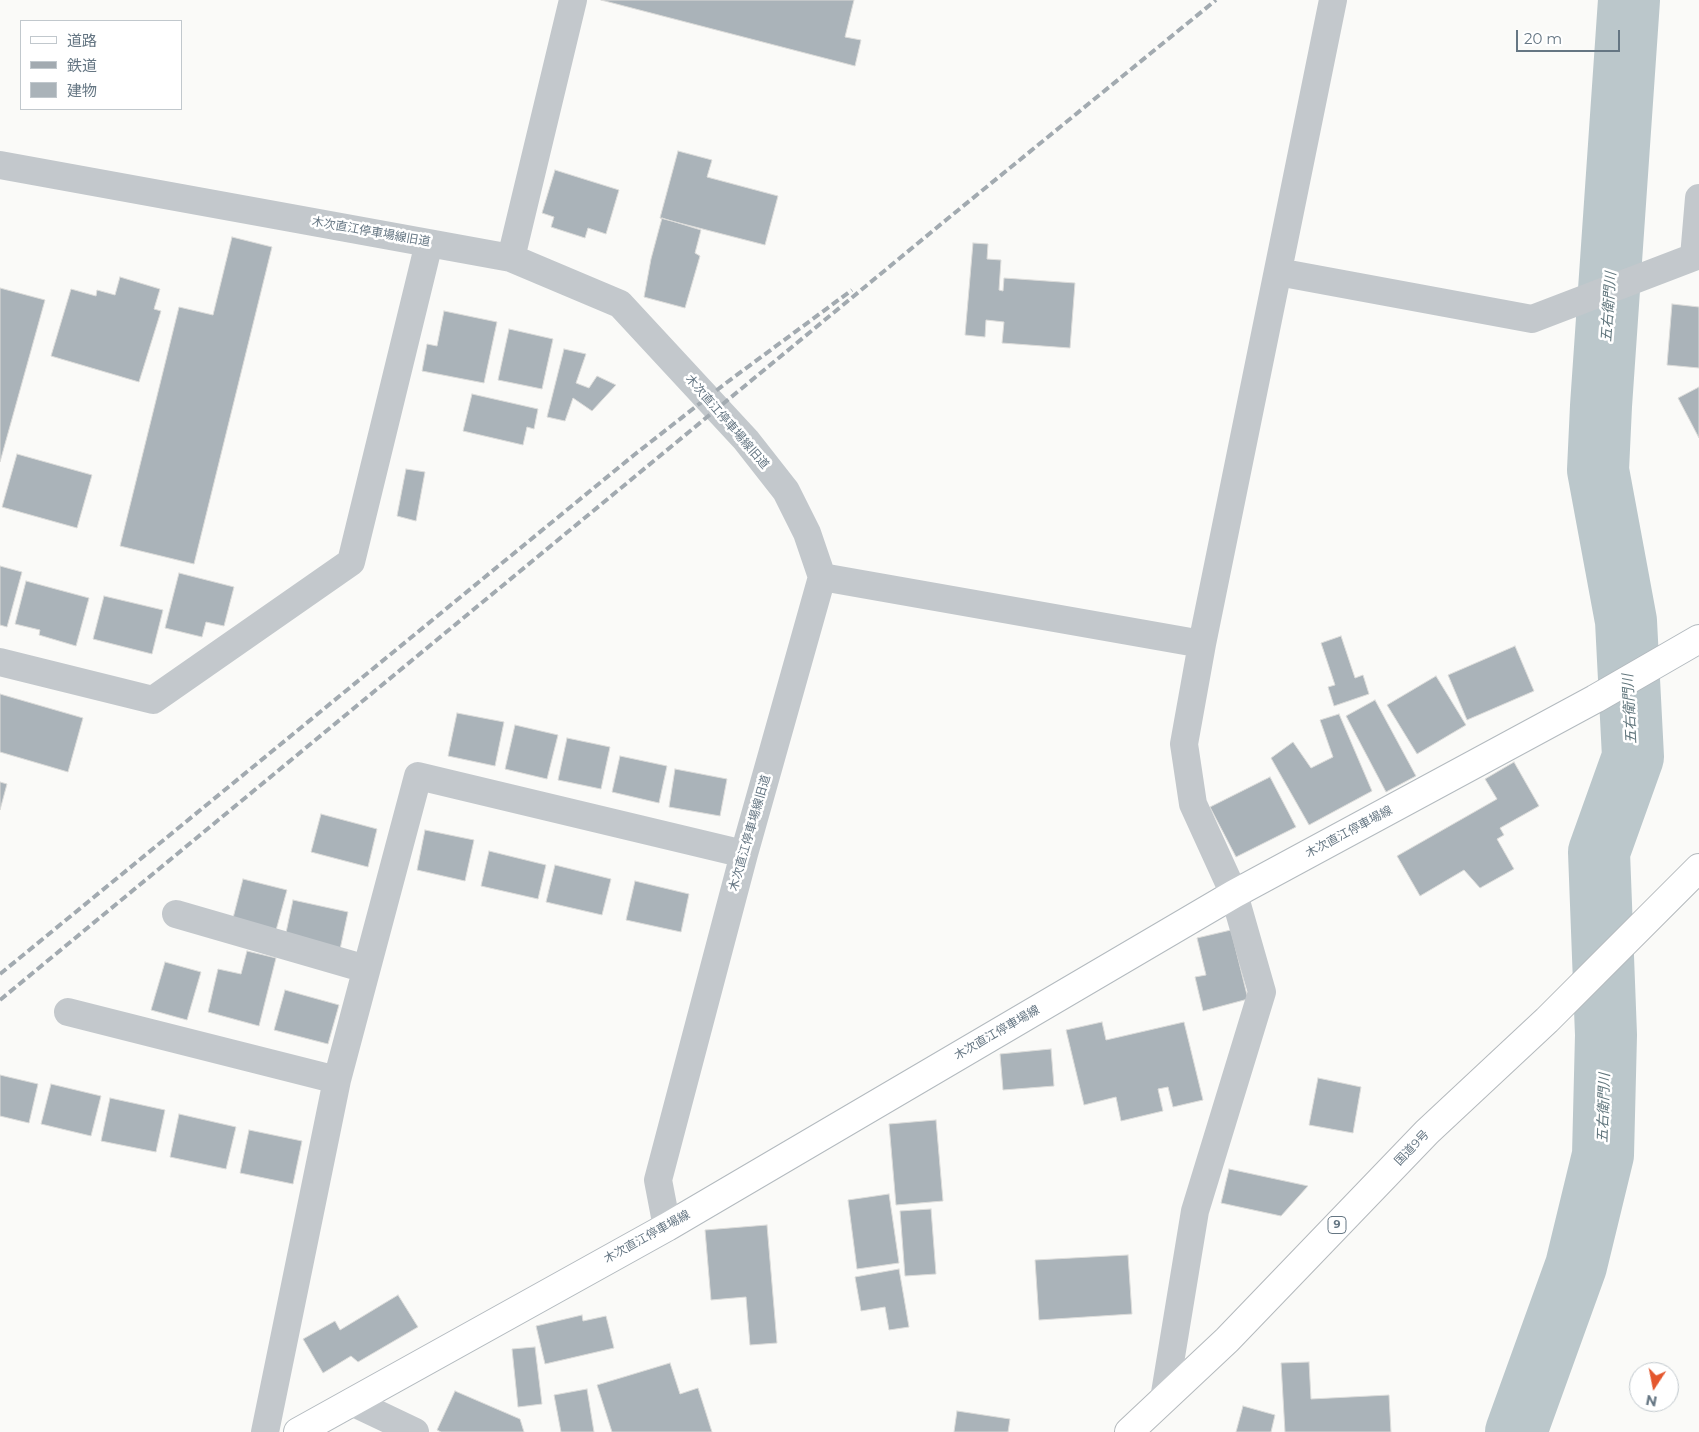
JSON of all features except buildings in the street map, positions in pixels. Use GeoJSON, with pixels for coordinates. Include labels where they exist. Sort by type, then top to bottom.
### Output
{"type":"FeatureCollection","features":[{"type":"Feature","properties":{"kind":"main road","name":"木次直江停車場線"},"geometry":{"type":"LineString","coordinates":[[298,1432],[667,1227],[1234,894],[1595,699],[1699,639]]}},
{"type":"Feature","properties":{"kind":"main road","name":"国道9号"},"geometry":{"type":"LineString","coordinates":[[1129,1432],[1227,1340],[1427,1132],[1547,1020],[1699,868]]}},
{"type":"Feature","properties":{"kind":"street"},"geometry":{"type":"LineString","coordinates":[[511,258],[573,0]]}},
{"type":"Feature","properties":{"kind":"street"},"geometry":{"type":"LineString","coordinates":[[1164,1399],[1195,1211],[1262,992],[1234,894],[1193,804],[1184,744],[1202,644],[1333,0]]}},
{"type":"Feature","properties":{"kind":"street","name":"木次直江停車場線旧道"},"geometry":{"type":"LineString","coordinates":[[0,165],[511,258],[620,304],[746,440],[786,491],[807,533],[822,577],[744,854],[658,1180],[667,1227]]}},
{"type":"Feature","properties":{"kind":"street"},"geometry":{"type":"LineString","coordinates":[[1278,272],[1532,319],[1697,256],[1699,198]]}},
{"type":"Feature","properties":{"kind":"street"},"geometry":{"type":"LineString","coordinates":[[0,662],[153,700],[351,562],[429,243]]}},
{"type":"Feature","properties":{"kind":"street"},"geometry":{"type":"LineString","coordinates":[[822,577],[1202,644]]}},
{"type":"Feature","properties":{"kind":"street"},"geometry":{"type":"LineString","coordinates":[[265,1432],[337,1080],[418,776],[744,854]]}},
{"type":"Feature","properties":{"kind":"street"},"geometry":{"type":"LineString","coordinates":[[176,914],[366,969]]}},
{"type":"Feature","properties":{"kind":"street"},"geometry":{"type":"LineString","coordinates":[[68,1012],[337,1080]]}},
{"type":"Feature","properties":{"kind":"street"},"geometry":{"type":"LineString","coordinates":[[352,1402],[415,1432]]}},
{"type":"Feature","properties":{"kind":"waterway","name":"五右衛門川"},"geometry":{"type":"LineString","coordinates":[[1516,1432],[1576,1266],[1603,1155],[1606,1035],[1599,852],[1633,757],[1626,621],[1598,470],[1629,0]]}},
{"type":"Feature","properties":{"kind":"railway"},"geometry":{"type":"LineString","coordinates":[[0,1000],[946,220],[1216,0]]}},
{"type":"Feature","properties":{"kind":"railway"},"geometry":{"type":"LineString","coordinates":[[0,974],[634,455],[726,383],[852,290]]}}]}
